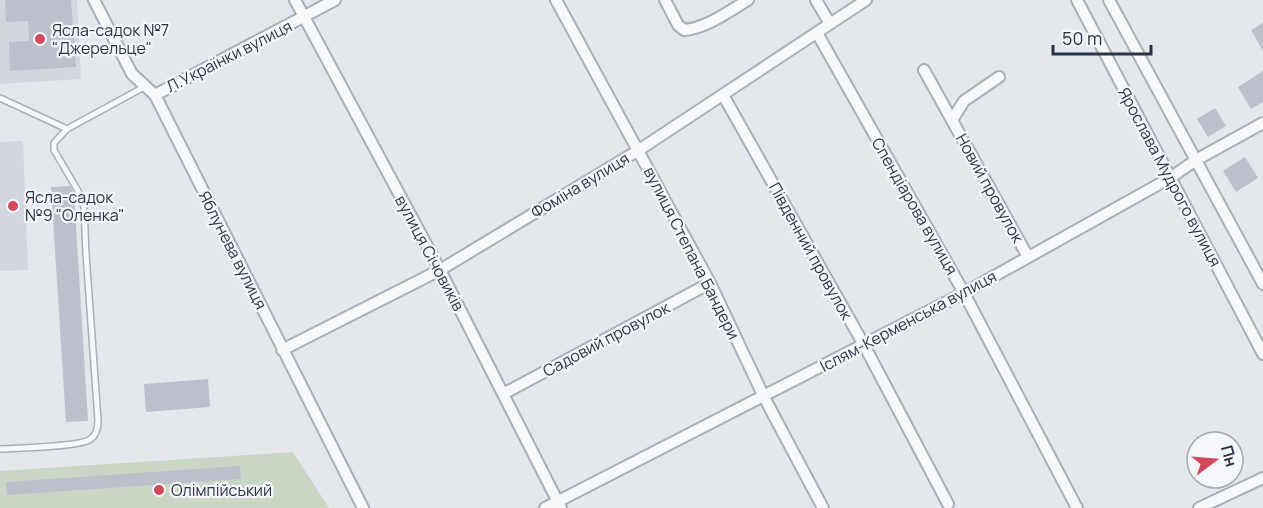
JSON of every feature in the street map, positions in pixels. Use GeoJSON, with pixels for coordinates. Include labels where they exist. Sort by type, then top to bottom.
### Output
{"type":"FeatureCollection","features":[{"type":"Feature","properties":{"kind":"street","name":"Яблунева вулиця"},"geometry":{"type":"LineString","coordinates":[[94,0],[132,74],[155,95],[363,508]]}},
{"type":"Feature","properties":{"kind":"street","name":"вулиця Січовиків"},"geometry":{"type":"LineString","coordinates":[[295,0],[440,270],[559,505]]}},
{"type":"Feature","properties":{"kind":"street","name":"Л.Українки вулиця"},"geometry":{"type":"LineString","coordinates":[[155,95],[335,0]]}},
{"type":"Feature","properties":{"kind":"street","name":"вулиця Степана Бандери"},"geometry":{"type":"LineString","coordinates":[[556,0],[710,283],[764,397],[823,508]]}},
{"type":"Feature","properties":{"kind":"street"},"geometry":{"type":"LineString","coordinates":[[665,0],[678,25],[684,30],[694,29],[748,0]]}},
{"type":"Feature","properties":{"kind":"street"},"geometry":{"type":"LineString","coordinates":[[816,0],[830,24]]}},
{"type":"Feature","properties":{"kind":"street","name":"Фоміна вулиця"},"geometry":{"type":"LineString","coordinates":[[282,350],[440,270],[639,150],[866,0]]}},
{"type":"Feature","properties":{"kind":"street","name":"Ярослава Мудрого вулиця"},"geometry":{"type":"LineString","coordinates":[[1077,0],[1263,354]]}},
{"type":"Feature","properties":{"kind":"street","name":"Ярослава Мудрого вулиця"},"geometry":{"type":"LineString","coordinates":[[1109,0],[1263,284]]}},
{"type":"Feature","properties":{"kind":"street","name":"Спендіарова вулиця"},"geometry":{"type":"LineString","coordinates":[[817,33],[964,293],[1077,508]]}},
{"type":"Feature","properties":{"kind":"street","name":"Новий провулок"},"geometry":{"type":"LineString","coordinates":[[924,70],[1028,257]]}},
{"type":"Feature","properties":{"kind":"street","name":"Новий провулок"},"geometry":{"type":"LineString","coordinates":[[952,120],[964,101],[999,77]]}},
{"type":"Feature","properties":{"kind":"street","name":"Південний провулок"},"geometry":{"type":"LineString","coordinates":[[723,95],[864,345],[948,504]]}},
{"type":"Feature","properties":{"kind":"street","name":"Іслям-Керменська вулиця"},"geometry":{"type":"LineString","coordinates":[[545,508],[559,505],[964,293],[1170,178],[1196,160],[1263,123]]}},
{"type":"Feature","properties":{"kind":"street","name":"Садовий провулок"},"geometry":{"type":"LineString","coordinates":[[503,394],[710,283]]}},
{"type":"Feature","properties":{"kind":"street"},"geometry":{"type":"LineString","coordinates":[[1199,508],[1263,478]]}},
{"type":"Feature","properties":{"kind":"lane"},"geometry":{"type":"LineString","coordinates":[[0,449],[77,443],[90,440],[97,431],[84,207],[78,191],[54,150],[54,143],[67,129],[144,87]]}},
{"type":"Feature","properties":{"kind":"lane"},"geometry":{"type":"LineString","coordinates":[[0,98],[67,129]]}},
{"type":"Feature","properties":{"kind":"shaded area","name":"Ясла-садок №7 \"Джерельце\""},"geometry":{"type":"Polygon","coordinates":[[[0,0],[77,0],[81,79],[0,84],[0,0]]]}},
{"type":"Feature","properties":{"kind":"shaded area","name":"Ясла-садок №9 \"Оленка\""},"geometry":{"type":"Polygon","coordinates":[[[23,141],[28,270],[0,271],[0,142],[23,141]]]}},
{"type":"Feature","properties":{"kind":"green space","name":"Олімпійський"},"geometry":{"type":"Polygon","coordinates":[[[293,452],[329,508],[0,508],[0,471],[293,452]]]}},
{"type":"Feature","properties":{"kind":"building","name":"Ясла-садок №7 \"Джерельце\""},"geometry":{"type":"Polygon","coordinates":[[[5,0],[71,0],[76,67],[10,71],[9,42],[29,41],[28,21],[6,22],[5,0]]]}},
{"type":"Feature","properties":{"kind":"building"},"geometry":{"type":"Polygon","coordinates":[[[1263,23],[1263,51],[1251,30],[1263,23]]]}},
{"type":"Feature","properties":{"kind":"building"},"geometry":{"type":"Polygon","coordinates":[[[1263,71],[1263,102],[1251,109],[1238,87],[1263,71]]]}},
{"type":"Feature","properties":{"kind":"building"},"geometry":{"type":"Polygon","coordinates":[[[1215,108],[1226,126],[1208,137],[1197,119],[1215,108]]]}},
{"type":"Feature","properties":{"kind":"building"},"geometry":{"type":"Polygon","coordinates":[[[1245,157],[1258,178],[1236,192],[1223,171],[1245,157]]]}},
{"type":"Feature","properties":{"kind":"building"},"geometry":{"type":"Polygon","coordinates":[[[70,186],[74,193],[88,421],[66,422],[51,187],[70,186]]]}},
{"type":"Feature","properties":{"kind":"building"},"geometry":{"type":"Polygon","coordinates":[[[208,379],[210,407],[146,412],[144,384],[208,379]]]}},
{"type":"Feature","properties":{"kind":"building"},"geometry":{"type":"Polygon","coordinates":[[[240,466],[241,479],[7,495],[6,482],[240,466]]]}},
{"type":"Feature","properties":{"kind":"place","name":"Ясла-садок №7 \"Джерельце\""},"geometry":{"type":"Point","coordinates":[40,39]}},
{"type":"Feature","properties":{"kind":"place","name":"Ясла-садок №9 \"Оленка\""},"geometry":{"type":"Point","coordinates":[13,206]}},
{"type":"Feature","properties":{"kind":"place","name":"Олімпійський"},"geometry":{"type":"Point","coordinates":[159,490]}}]}
